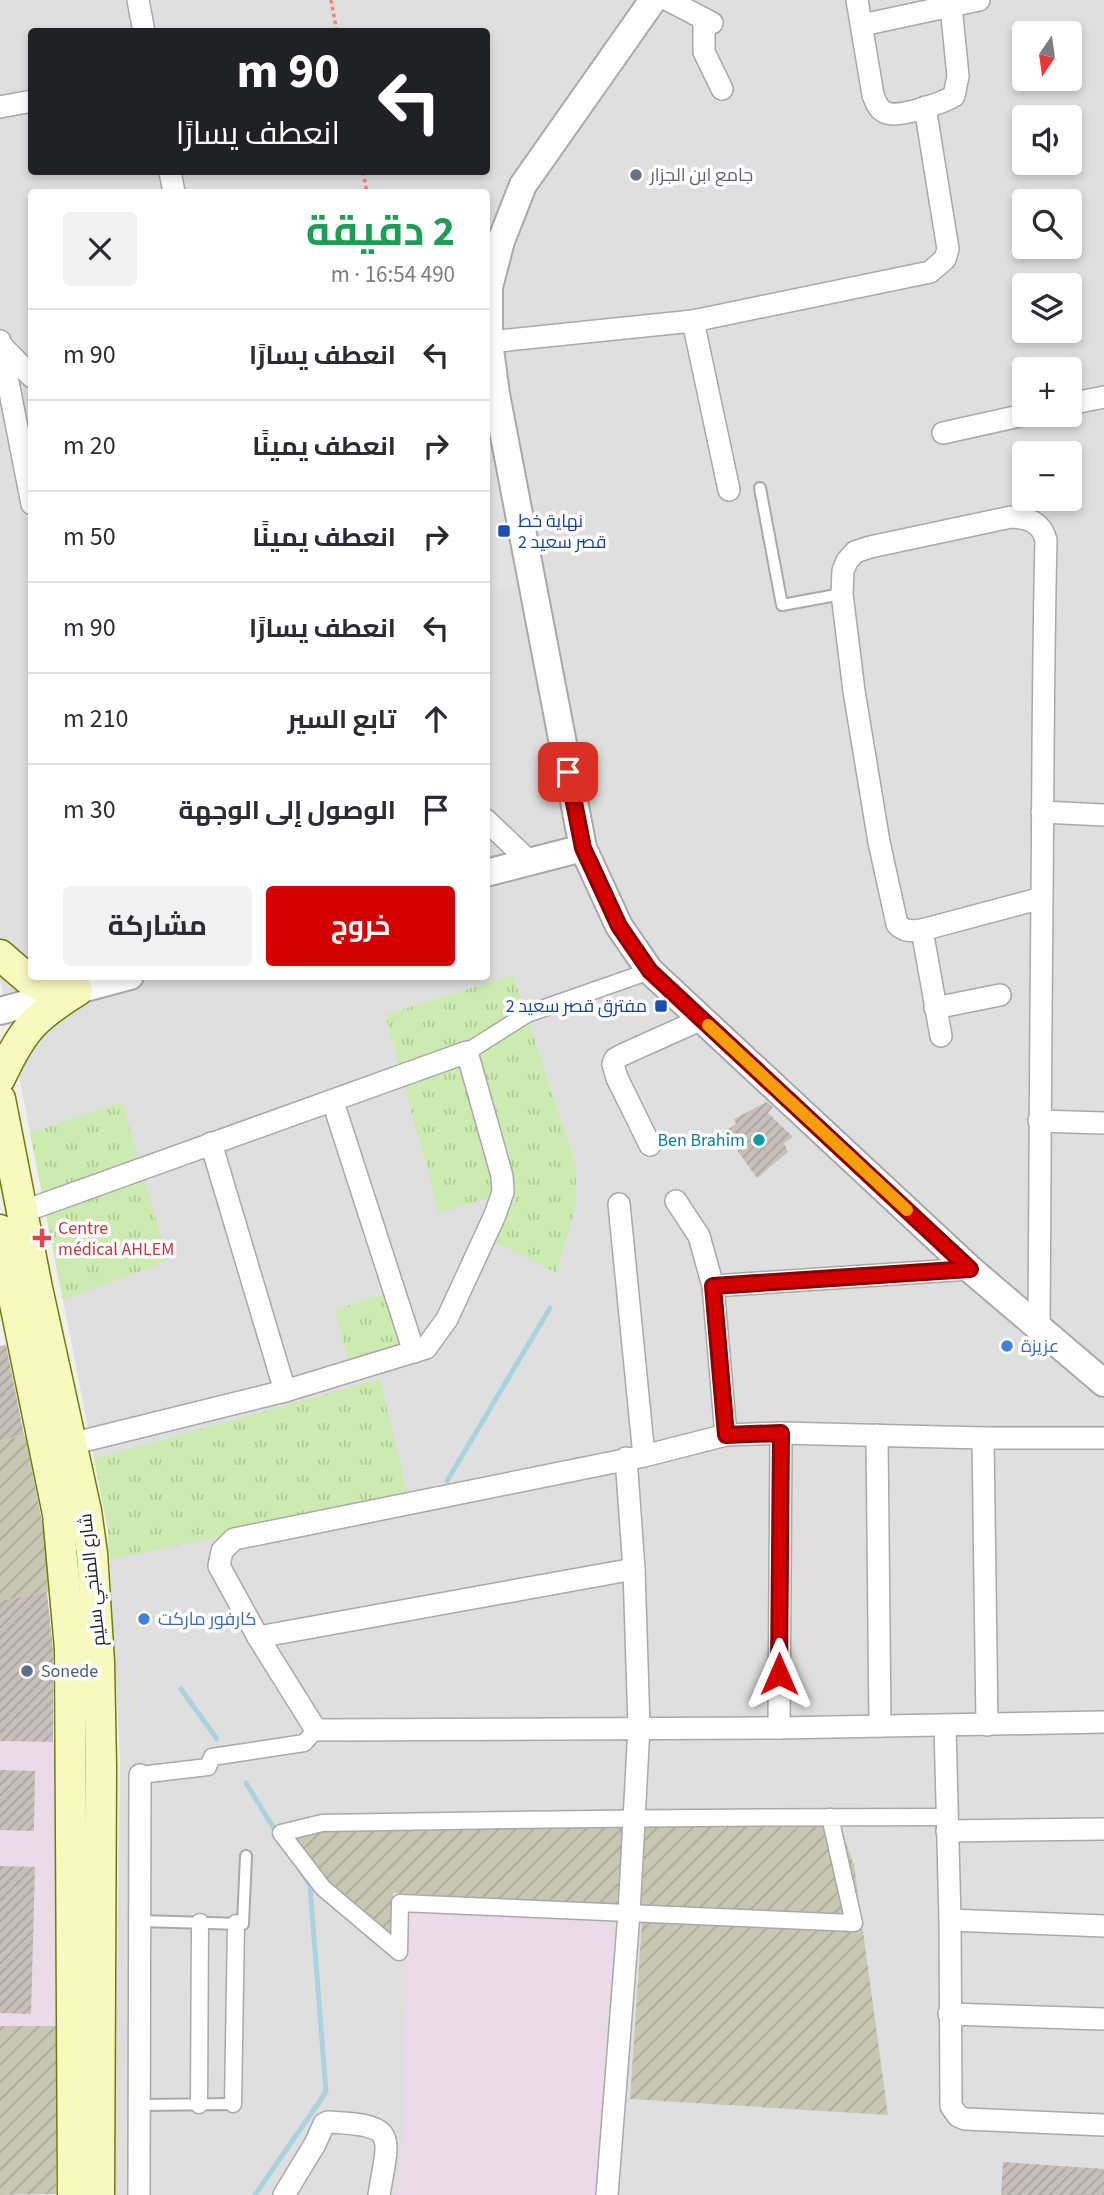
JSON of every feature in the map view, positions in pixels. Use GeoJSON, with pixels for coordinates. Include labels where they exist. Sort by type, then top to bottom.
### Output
{"type":"FeatureCollection","features":[{"type":"Feature","properties":{"kind":"main road"},"geometry":{"type":"LineString","coordinates":[[0,955],[28,979]]}},
{"type":"Feature","properties":{"kind":"main road"},"geometry":{"type":"LineString","coordinates":[[29,980],[69,993]]}},
{"type":"Feature","properties":{"kind":"main road"},"geometry":{"type":"LineString","coordinates":[[0,1078],[29,1026],[69,993]]}},
{"type":"Feature","properties":{"kind":"main road","name":"شارع المنجي سليم"},"geometry":{"type":"LineString","coordinates":[[1,1114],[11,1221],[71,1444],[92,1553],[102,1767],[99,2195]]}},
{"type":"Feature","properties":{"kind":"main road","name":"شارع المنجي سليم"},"geometry":{"type":"LineString","coordinates":[[11,1221],[6,1284],[58,1514],[68,1622],[73,2195]]}},
{"type":"Feature","properties":{"kind":"street"},"geometry":{"type":"LineString","coordinates":[[138,0],[143,28]]}},
{"type":"Feature","properties":{"kind":"street"},"geometry":{"type":"LineString","coordinates":[[490,283],[501,241],[523,185],[653,0]]}},
{"type":"Feature","properties":{"kind":"street"},"geometry":{"type":"LineString","coordinates":[[668,0],[708,21],[704,52],[722,89]]}},
{"type":"Feature","properties":{"kind":"street"},"geometry":{"type":"LineString","coordinates":[[857,0],[873,95],[877,105],[890,114],[925,107],[954,96],[957,86],[951,6]]}},
{"type":"Feature","properties":{"kind":"street"},"geometry":{"type":"LineString","coordinates":[[862,25],[979,0]]}},
{"type":"Feature","properties":{"kind":"street"},"geometry":{"type":"LineString","coordinates":[[0,107],[28,102]]}},
{"type":"Feature","properties":{"kind":"street"},"geometry":{"type":"LineString","coordinates":[[490,342],[693,321],[918,276],[939,266],[948,249],[925,107]]}},
{"type":"Feature","properties":{"kind":"street"},"geometry":{"type":"LineString","coordinates":[[693,321],[729,491]]}},
{"type":"Feature","properties":{"kind":"street"},"geometry":{"type":"LineString","coordinates":[[0,343],[28,373]]}},
{"type":"Feature","properties":{"kind":"street"},"geometry":{"type":"LineString","coordinates":[[0,343],[28,484]]}},
{"type":"Feature","properties":{"kind":"street"},"geometry":{"type":"LineString","coordinates":[[490,349],[496,394],[583,848],[619,926],[650,971],[970,1269],[1104,1383]]}},
{"type":"Feature","properties":{"kind":"street"},"geometry":{"type":"LineString","coordinates":[[1082,401],[1104,397]]}},
{"type":"Feature","properties":{"kind":"street"},"geometry":{"type":"LineString","coordinates":[[943,433],[1012,418]]}},
{"type":"Feature","properties":{"kind":"street"},"geometry":{"type":"LineString","coordinates":[[1039,1328],[1046,540],[1043,528],[1026,518],[1011,517],[855,552],[843,571],[842,594],[879,842],[897,924],[907,931],[922,930],[1042,898]]}},
{"type":"Feature","properties":{"kind":"street"},"geometry":{"type":"LineString","coordinates":[[1042,812],[1104,816]]}},
{"type":"Feature","properties":{"kind":"street"},"geometry":{"type":"LineString","coordinates":[[490,824],[529,861]]}},
{"type":"Feature","properties":{"kind":"street"},"geometry":{"type":"LineString","coordinates":[[490,872],[583,848]]}},
{"type":"Feature","properties":{"kind":"street"},"geometry":{"type":"LineString","coordinates":[[922,930],[940,1036]]}},
{"type":"Feature","properties":{"kind":"street"},"geometry":{"type":"LineString","coordinates":[[11,1221],[211,1143],[333,1102],[467,1052],[527,1014],[650,971]]}},
{"type":"Feature","properties":{"kind":"street"},"geometry":{"type":"LineString","coordinates":[[0,1012],[114,980]]}},
{"type":"Feature","properties":{"kind":"street"},"geometry":{"type":"LineString","coordinates":[[935,1008],[1000,995]]}},
{"type":"Feature","properties":{"kind":"street"},"geometry":{"type":"LineString","coordinates":[[650,1145],[617,1078],[613,1064],[615,1059],[702,1019]]}},
{"type":"Feature","properties":{"kind":"street"},"geometry":{"type":"LineString","coordinates":[[71,1444],[285,1391],[426,1348],[447,1319],[503,1192],[502,1176],[467,1052]]}},
{"type":"Feature","properties":{"kind":"street"},"geometry":{"type":"LineString","coordinates":[[333,1102],[414,1352]]}},
{"type":"Feature","properties":{"kind":"street"},"geometry":{"type":"LineString","coordinates":[[1039,1121],[1104,1123]]}},
{"type":"Feature","properties":{"kind":"street"},"geometry":{"type":"LineString","coordinates":[[211,1143],[285,1391]]}},
{"type":"Feature","properties":{"kind":"street"},"geometry":{"type":"LineString","coordinates":[[676,1200],[699,1236],[713,1286],[726,1435]]}},
{"type":"Feature","properties":{"kind":"street"},"geometry":{"type":"LineString","coordinates":[[607,2195],[629,1913],[639,1727],[634,1569],[635,1457],[619,1204]]}},
{"type":"Feature","properties":{"kind":"street"},"geometry":{"type":"LineString","coordinates":[[713,1286],[970,1269]]}},
{"type":"Feature","properties":{"kind":"street"},"geometry":{"type":"LineString","coordinates":[[779,1728],[781,1433]]}},
{"type":"Feature","properties":{"kind":"street"},"geometry":{"type":"LineString","coordinates":[[316,1730],[258,1637],[219,1566],[222,1551],[234,1539],[635,1457],[726,1435],[781,1433],[1104,1438]]}},
{"type":"Feature","properties":{"kind":"street"},"geometry":{"type":"LineString","coordinates":[[877,1435],[880,1726]]}},
{"type":"Feature","properties":{"kind":"street"},"geometry":{"type":"LineString","coordinates":[[983,1438],[987,1725]]}},
{"type":"Feature","properties":{"kind":"street"},"geometry":{"type":"LineString","coordinates":[[258,1637],[634,1569]]}},
{"type":"Feature","properties":{"kind":"street"},"geometry":{"type":"LineString","coordinates":[[139,2195],[140,1775],[208,1767],[212,1757],[304,1742],[316,1730],[779,1728],[1104,1722]]}},
{"type":"Feature","properties":{"kind":"street"},"geometry":{"type":"LineString","coordinates":[[946,1725],[951,2106],[958,2116],[965,2119],[1104,2125]]}},
{"type":"Feature","properties":{"kind":"street"},"geometry":{"type":"LineString","coordinates":[[830,1817],[854,1923],[400,1903],[399,1952],[323,1888],[281,1833],[322,1822],[830,1817],[1104,1829]]}},
{"type":"Feature","properties":{"kind":"street"},"geometry":{"type":"LineString","coordinates":[[950,1920],[1104,1926]]}},
{"type":"Feature","properties":{"kind":"street"},"geometry":{"type":"LineString","coordinates":[[199,2105],[200,1922]]}},
{"type":"Feature","properties":{"kind":"street"},"geometry":{"type":"LineString","coordinates":[[233,2104],[236,1923]]}},
{"type":"Feature","properties":{"kind":"street"},"geometry":{"type":"LineString","coordinates":[[949,2014],[1104,2019]]}},
{"type":"Feature","properties":{"kind":"street"},"geometry":{"type":"LineString","coordinates":[[284,2195],[324,2124],[328,2122],[382,2131],[388,2145],[379,2195]]}},
{"type":"Feature","properties":{"kind":"lane"},"geometry":{"type":"LineString","coordinates":[[760,488],[782,605],[842,594]]}},
{"type":"Feature","properties":{"kind":"lane"},"geometry":{"type":"LineString","coordinates":[[140,1921],[243,1924],[246,1856]]}},
{"type":"Feature","properties":{"kind":"lane"},"geometry":{"type":"LineString","coordinates":[[140,2105],[233,2104]]}},
{"type":"Feature","properties":{"kind":"path"},"geometry":{"type":"LineString","coordinates":[[331,0],[336,28]]}},
{"type":"Feature","properties":{"kind":"shaded area"},"geometry":{"type":"Polygon","coordinates":[[[0,0],[1104,0],[1104,2195],[114,2195],[120,1757],[108,1530],[0,979],[0,0]]]}},
{"type":"Feature","properties":{"kind":"shaded area"},"geometry":{"type":"Polygon","coordinates":[[[490,443],[518,587],[490,592],[490,443]]]}},
{"type":"Feature","properties":{"kind":"shaded area"},"geometry":{"type":"Polygon","coordinates":[[[25,1435],[46,1542],[48,1592],[0,1601],[0,1441],[25,1435]]]}},
{"type":"Feature","properties":{"kind":"shaded area"},"geometry":{"type":"Polygon","coordinates":[[[0,1741],[59,1742],[57,2026],[0,2026],[0,1741]]]}},
{"type":"Feature","properties":{"kind":"shaded area"},"geometry":{"type":"Polygon","coordinates":[[[833,1808],[854,1865],[888,2115],[630,2099],[643,1907],[393,1893],[391,1935],[335,1889],[282,1825],[321,1814],[833,1808]]]}},
{"type":"Feature","properties":{"kind":"shaded area"},"geometry":{"type":"Polygon","coordinates":[[[408,1912],[603,1920],[613,1930],[598,2195],[397,2195],[404,2125],[408,1912]]]}},
{"type":"Feature","properties":{"kind":"shaded area"},"geometry":{"type":"Polygon","coordinates":[[[0,2026],[57,2026],[56,2194],[0,2195],[0,2026]]]}},
{"type":"Feature","properties":{"kind":"green space"},"geometry":{"type":"Polygon","coordinates":[[[513,975],[576,1165],[576,1204],[557,1273],[495,1242],[517,1195],[490,1198],[439,1213],[385,1015],[513,975]]]}},
{"type":"Feature","properties":{"kind":"green space"},"geometry":{"type":"Polygon","coordinates":[[[122,1102],[168,1261],[63,1300],[30,1133],[122,1102]]]}},
{"type":"Feature","properties":{"kind":"green space"},"geometry":{"type":"Polygon","coordinates":[[[386,1293],[402,1346],[349,1363],[335,1310],[386,1293]]]}},
{"type":"Feature","properties":{"kind":"green space"},"geometry":{"type":"Polygon","coordinates":[[[380,1379],[408,1497],[109,1560],[108,1530],[94,1459],[380,1379]]]}},
{"type":"Feature","properties":{"kind":"building","name":"Ben Brahim"},"geometry":{"type":"Polygon","coordinates":[[[767,1102],[773,1107],[768,1113],[793,1137],[784,1143],[788,1152],[757,1178],[724,1132],[736,1124],[734,1119],[767,1102]]]}},
{"type":"Feature","properties":{"kind":"building"},"geometry":{"type":"Polygon","coordinates":[[[6,1345],[24,1435],[0,1441],[0,1346],[6,1345]]]}},
{"type":"Feature","properties":{"kind":"building","name":"Sonede"},"geometry":{"type":"Polygon","coordinates":[[[47,1592],[53,1651],[53,1742],[0,1741],[0,1601],[47,1592]]]}},
{"type":"Feature","properties":{"kind":"building"},"geometry":{"type":"Polygon","coordinates":[[[0,1770],[35,1771],[34,1831],[0,1830],[0,1770]]]}},
{"type":"Feature","properties":{"kind":"building"},"geometry":{"type":"Polygon","coordinates":[[[0,1866],[35,1867],[31,2014],[0,2013],[0,1866]]]}},
{"type":"Feature","properties":{"kind":"building"},"geometry":{"type":"Polygon","coordinates":[[[1003,2162],[1104,2169],[1104,2195],[1001,2195],[1003,2162]]]}},
{"type":"Feature","properties":{"kind":"waterway"},"geometry":{"type":"LineString","coordinates":[[447,1481],[550,1308]]}},
{"type":"Feature","properties":{"kind":"waterway"},"geometry":{"type":"LineString","coordinates":[[181,1689],[217,1739]]}},
{"type":"Feature","properties":{"kind":"waterway"},"geometry":{"type":"LineString","coordinates":[[246,1783],[278,1835]]}},
{"type":"Feature","properties":{"kind":"waterway"},"geometry":{"type":"LineString","coordinates":[[255,2195],[326,2092],[310,1886],[300,1870]]}},
{"type":"Feature","properties":{"kind":"slow traffic"},"geometry":{"type":"LineString","coordinates":[[708,1025],[907,1210]]}},
{"type":"Feature","properties":{"kind":"place","name":"جامع ابن الجزار"},"geometry":{"type":"Point","coordinates":[636,175]}},
{"type":"Feature","properties":{"kind":"place","name":"نهاية خط قصر سعيد 2"},"geometry":{"type":"Point","coordinates":[504,531]}},
{"type":"Feature","properties":{"kind":"place","name":"مفترق قصر سعيد 2"},"geometry":{"type":"Point","coordinates":[661,1006]}},
{"type":"Feature","properties":{"kind":"place","name":"Ben Brahim"},"geometry":{"type":"Point","coordinates":[759,1140]}},
{"type":"Feature","properties":{"kind":"place","name":"Centre médical AHLEM"},"geometry":{"type":"Point","coordinates":[42,1238]}},
{"type":"Feature","properties":{"kind":"place","name":"عزيزة"},"geometry":{"type":"Point","coordinates":[1007,1346]}},
{"type":"Feature","properties":{"kind":"place","name":"كارفور ماركت"},"geometry":{"type":"Point","coordinates":[144,1619]}},
{"type":"Feature","properties":{"kind":"place","name":"Sonede"},"geometry":{"type":"Point","coordinates":[27,1671]}},
{"type":"Feature","properties":{"kind":"route"},"geometry":{"type":"LineString","coordinates":[[568,772],[583,848],[619,926],[650,971],[970,1269],[713,1286],[726,1435],[781,1433],[779,1674]]}}]}
